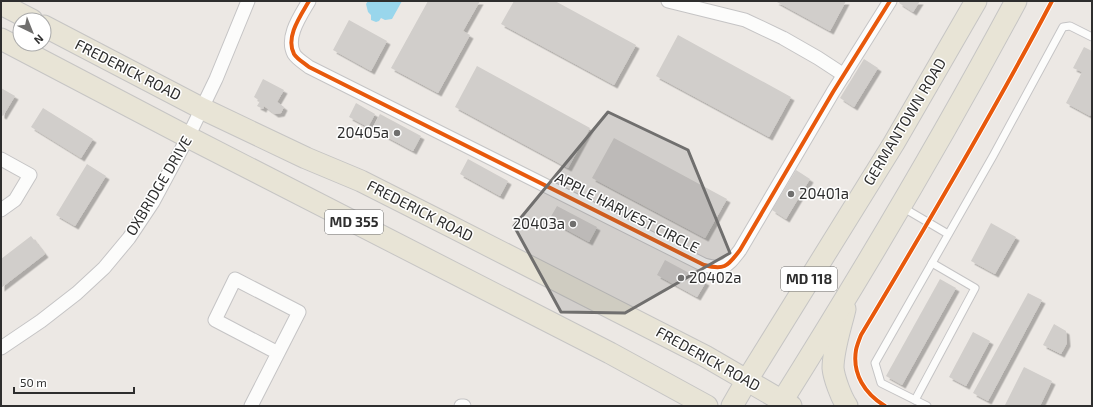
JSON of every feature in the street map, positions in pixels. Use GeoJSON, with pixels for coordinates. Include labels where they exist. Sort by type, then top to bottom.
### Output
{"type":"FeatureCollection","features":[{"type":"Feature","properties":{"kind":"main road","name":"GERMANTOWN ROAD"},"geometry":{"type":"LineString","coordinates":[[732,406],[894,143],[976,1]]}},
{"type":"Feature","properties":{"kind":"main road","name":"MD 118"},"geometry":{"type":"LineString","coordinates":[[784,404],[850,288],[973,82],[1016,1]]}},
{"type":"Feature","properties":{"kind":"main road"},"geometry":{"type":"LineString","coordinates":[[1,4],[16,12]]}},
{"type":"Feature","properties":{"kind":"main road","name":"FREDERICK ROAD"},"geometry":{"type":"LineString","coordinates":[[52,30],[203,109],[306,158],[361,181],[698,352],[747,380],[784,404]]}},
{"type":"Feature","properties":{"kind":"main road","name":"FREDERICK ROAD"},"geometry":{"type":"LineString","coordinates":[[1,39],[188,137],[610,353],[707,406]]}},
{"type":"Feature","properties":{"kind":"main road"},"geometry":{"type":"LineString","coordinates":[[847,406],[843,400],[833,368],[837,341],[850,288]]}},
{"type":"Feature","properties":{"kind":"street","name":"OXBRIDGE DRIVE"},"geometry":{"type":"LineString","coordinates":[[1,348],[41,321],[71,298],[104,268],[129,238],[153,202],[203,109],[232,44],[248,1]]}},
{"type":"Feature","properties":{"kind":"street","name":"APPLE HARVEST CIRCLE"},"geometry":{"type":"LineString","coordinates":[[309,1],[295,27],[291,42],[294,55],[309,67],[697,261],[715,268],[728,266],[740,250],[844,75],[890,1]]}},
{"type":"Feature","properties":{"kind":"street"},"geometry":{"type":"LineString","coordinates":[[668,1],[745,20],[783,38],[844,75]]}},
{"type":"Feature","properties":{"kind":"street"},"geometry":{"type":"LineString","coordinates":[[1,159],[30,175],[15,200],[1,210]]}},
{"type":"Feature","properties":{"kind":"street"},"geometry":{"type":"LineString","coordinates":[[251,406],[299,312],[235,279],[215,320],[278,353]]}},
{"type":"Feature","properties":{"kind":"lane"},"geometry":{"type":"LineString","coordinates":[[927,406],[881,382],[875,363],[1000,143],[1063,28],[1070,26],[1092,37]]}},
{"type":"Feature","properties":{"kind":"lane"},"geometry":{"type":"LineString","coordinates":[[900,206],[948,234]]}},
{"type":"Feature","properties":{"kind":"lane"},"geometry":{"type":"LineString","coordinates":[[915,400],[975,288],[932,263]]}},
{"type":"Feature","properties":{"kind":"highlighted area"},"geometry":{"type":"Polygon","coordinates":[[[608,112],[688,150],[730,253],[625,313],[561,312],[514,226],[608,112]]]}},
{"type":"Feature","properties":{"kind":"water"},"geometry":{"type":"Polygon","coordinates":[[[368,1],[402,1],[392,19],[385,20],[381,18],[376,22],[371,20],[371,15],[368,12],[366,4],[368,1]]]}},
{"type":"Feature","properties":{"kind":"building"},"geometry":{"type":"Polygon","coordinates":[[[428,1],[480,1],[463,31],[470,35],[438,93],[391,68],[428,1]]]}},
{"type":"Feature","properties":{"kind":"building"},"geometry":{"type":"Polygon","coordinates":[[[514,1],[555,1],[636,45],[614,85],[501,24],[514,1]]]}},
{"type":"Feature","properties":{"kind":"building"},"geometry":{"type":"Polygon","coordinates":[[[775,1],[846,1],[830,31],[775,1]]]}},
{"type":"Feature","properties":{"kind":"building"},"geometry":{"type":"Polygon","coordinates":[[[900,1],[920,1],[913,12],[899,3],[900,1]]]}},
{"type":"Feature","properties":{"kind":"building"},"geometry":{"type":"Polygon","coordinates":[[[349,20],[387,41],[371,71],[333,50],[349,20]]]}},
{"type":"Feature","properties":{"kind":"building"},"geometry":{"type":"Polygon","coordinates":[[[678,35],[791,97],[769,137],[656,76],[678,35]]]}},
{"type":"Feature","properties":{"kind":"building"},"geometry":{"type":"Polygon","coordinates":[[[1084,47],[1092,51],[1092,112],[1090,116],[1066,103],[1082,72],[1073,68],[1084,47]]]}},
{"type":"Feature","properties":{"kind":"building"},"geometry":{"type":"Polygon","coordinates":[[[864,59],[878,68],[854,107],[840,98],[864,59]]]}},
{"type":"Feature","properties":{"kind":"building"},"geometry":{"type":"Polygon","coordinates":[[[477,66],[590,128],[568,168],[455,107],[477,66]]]}},
{"type":"Feature","properties":{"kind":"building"},"geometry":{"type":"Polygon","coordinates":[[[263,79],[284,90],[277,102],[284,107],[281,113],[275,114],[264,106],[263,109],[257,106],[260,101],[254,97],[263,79]]]}},
{"type":"Feature","properties":{"kind":"building"},"geometry":{"type":"Polygon","coordinates":[[[1,88],[15,96],[3,116],[1,115],[1,88]]]}},
{"type":"Feature","properties":{"kind":"building"},"geometry":{"type":"Polygon","coordinates":[[[356,103],[375,114],[368,127],[349,117],[356,103]]]}},
{"type":"Feature","properties":{"kind":"building"},"geometry":{"type":"Polygon","coordinates":[[[43,108],[93,139],[81,158],[31,127],[43,108]]]}},
{"type":"Feature","properties":{"kind":"building","name":"20405a"},"geometry":{"type":"Polygon","coordinates":[[[380,114],[421,136],[413,151],[372,129],[380,114]]]}},
{"type":"Feature","properties":{"kind":"building"},"geometry":{"type":"Polygon","coordinates":[[[614,138],[727,199],[705,238],[592,178],[614,138]]]}},
{"type":"Feature","properties":{"kind":"building"},"geometry":{"type":"Polygon","coordinates":[[[468,159],[508,181],[500,196],[460,174],[468,159]]]}},
{"type":"Feature","properties":{"kind":"building"},"geometry":{"type":"Polygon","coordinates":[[[87,164],[106,176],[75,226],[56,215],[87,164]]]}},
{"type":"Feature","properties":{"kind":"building","name":"20401a"},"geometry":{"type":"Polygon","coordinates":[[[796,170],[810,179],[786,219],[772,210],[796,170]]]}},
{"type":"Feature","properties":{"kind":"building","name":"20403a"},"geometry":{"type":"Polygon","coordinates":[[[557,206],[597,227],[589,242],[549,220],[557,206]]]}},
{"type":"Feature","properties":{"kind":"building"},"geometry":{"type":"Polygon","coordinates":[[[991,223],[1016,237],[995,274],[971,261],[991,223]]]}},
{"type":"Feature","properties":{"kind":"building"},"geometry":{"type":"Polygon","coordinates":[[[31,236],[45,254],[1,288],[1,259],[31,236]]]}},
{"type":"Feature","properties":{"kind":"building","name":"20402a"},"geometry":{"type":"Polygon","coordinates":[[[665,260],[706,282],[697,297],[657,275],[665,260]]]}},
{"type":"Feature","properties":{"kind":"building"},"geometry":{"type":"Polygon","coordinates":[[[940,279],[956,288],[902,385],[886,376],[940,279]]]}},
{"type":"Feature","properties":{"kind":"building"},"geometry":{"type":"Polygon","coordinates":[[[1028,293],[1042,300],[988,401],[973,393],[1028,293]]]}},
{"type":"Feature","properties":{"kind":"building"},"geometry":{"type":"Polygon","coordinates":[[[1054,324],[1066,331],[1067,343],[1061,354],[1043,345],[1054,324]]]}},
{"type":"Feature","properties":{"kind":"building"},"geometry":{"type":"Polygon","coordinates":[[[973,332],[990,341],[966,386],[949,377],[973,332]]]}},
{"type":"Feature","properties":{"kind":"building"},"geometry":{"type":"Polygon","coordinates":[[[1024,367],[1052,381],[1040,406],[1006,406],[1005,405],[1024,367]]]}},
{"type":"Feature","properties":{"kind":"cycle path"},"geometry":{"type":"LineString","coordinates":[[309,1],[298,19],[291,41],[294,54],[309,67],[704,265],[711,267],[722,267],[726,265],[740,250],[833,92],[890,1]]}},
{"type":"Feature","properties":{"kind":"cycle path"},"geometry":{"type":"LineString","coordinates":[[885,406],[871,396],[858,375],[855,359],[856,348],[861,335],[959,170],[1052,1]]}},
{"type":"Feature","properties":{"kind":"place","name":"20405a"},"geometry":{"type":"Point","coordinates":[397,133]}},
{"type":"Feature","properties":{"kind":"place","name":"20401a"},"geometry":{"type":"Point","coordinates":[791,194]}},
{"type":"Feature","properties":{"kind":"place","name":"20403a"},"geometry":{"type":"Point","coordinates":[573,224]}},
{"type":"Feature","properties":{"kind":"place","name":"20402a"},"geometry":{"type":"Point","coordinates":[681,278]}}]}
